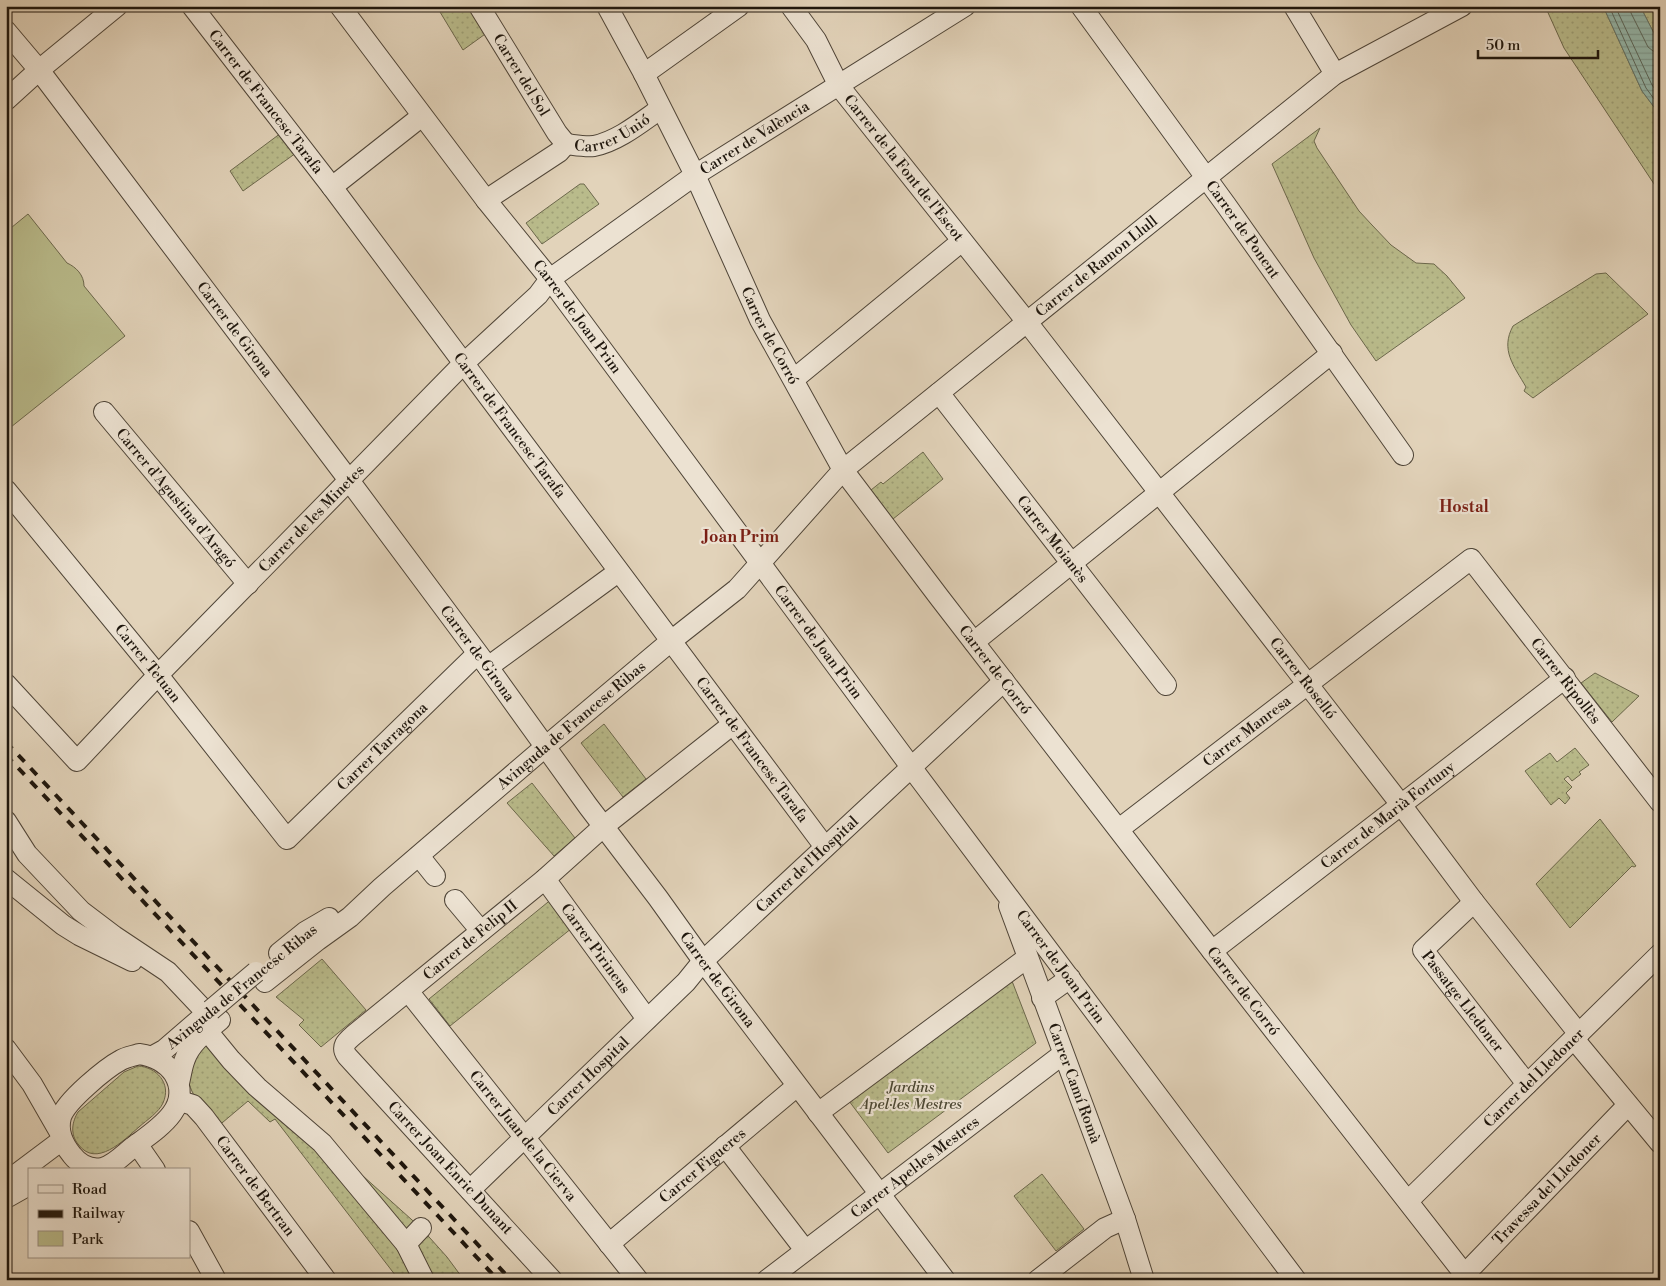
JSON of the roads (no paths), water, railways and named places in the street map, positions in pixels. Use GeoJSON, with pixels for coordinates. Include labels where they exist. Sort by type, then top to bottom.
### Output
{"type":"FeatureCollection","features":[{"type":"Feature","properties":{"kind":"street"},"geometry":{"type":"LineString","coordinates":[[6,100],[39,70],[117,6]]}},
{"type":"Feature","properties":{"kind":"street","name":"Carrer de Francesc Tarafa"},"geometry":{"type":"LineString","coordinates":[[192,6],[332,187],[825,847]]}},
{"type":"Feature","properties":{"kind":"street","name":"Carrer de Joan Prim"},"geometry":{"type":"LineString","coordinates":[[340,6],[486,200],[550,279],[911,767],[1296,1280]]}},
{"type":"Feature","properties":{"kind":"street","name":"Carrer del Sol"},"geometry":{"type":"LineString","coordinates":[[479,6],[557,133],[566,144]]}},
{"type":"Feature","properties":{"kind":"street","name":"Carrer de Corró"},"geometry":{"type":"LineString","coordinates":[[607,6],[695,175],[760,320],[843,470],[1212,951],[1467,1277]]}},
{"type":"Feature","properties":{"kind":"street"},"geometry":{"type":"LineString","coordinates":[[644,74],[739,6]]}},
{"type":"Feature","properties":{"kind":"street","name":"Carrer de la Font de l'Escot"},"geometry":{"type":"LineString","coordinates":[[792,6],[816,40],[839,86],[1027,322]]}},
{"type":"Feature","properties":{"kind":"street","name":"Carrer de València"},"geometry":{"type":"LineString","coordinates":[[550,279],[695,175],[965,6]]}},
{"type":"Feature","properties":{"kind":"street","name":"Carrer de Ponent"},"geometry":{"type":"LineString","coordinates":[[1081,6],[1207,178],[1403,455]]}},
{"type":"Feature","properties":{"kind":"street"},"geometry":{"type":"LineString","coordinates":[[1294,6],[1335,74]]}},
{"type":"Feature","properties":{"kind":"street","name":"Carrer de Ramon Llull"},"geometry":{"type":"LineString","coordinates":[[759,562],[843,470],[1335,74],[1462,6]]}},
{"type":"Feature","properties":{"kind":"street","name":"Carrer de Girona"},"geometry":{"type":"LineString","coordinates":[[6,31],[39,70],[350,481],[703,961],[945,1280]]}},
{"type":"Feature","properties":{"kind":"street","name":"Carrer Unió"},"geometry":{"type":"LineString","coordinates":[[486,200],[559,152],[566,144],[593,146],[605,142],[632,128],[660,109]]}},
{"type":"Feature","properties":{"kind":"street"},"geometry":{"type":"LineString","coordinates":[[332,187],[422,116]]}},
{"type":"Feature","properties":{"kind":"street"},"geometry":{"type":"LineString","coordinates":[[794,380],[962,241]]}},
{"type":"Feature","properties":{"kind":"street","name":"Carrer de les Minetes"},"geometry":{"type":"LineString","coordinates":[[6,684],[77,761],[158,675],[463,364],[538,295],[550,279]]}},
{"type":"Feature","properties":{"kind":"street","name":"Carrer Roselló"},"geometry":{"type":"LineString","coordinates":[[1027,322],[1402,806],[1576,1037],[1660,1144]]}},
{"type":"Feature","properties":{"kind":"street"},"geometry":{"type":"LineString","coordinates":[[974,642],[1332,353]]}},
{"type":"Feature","properties":{"kind":"street","name":"Carrer Moianès"},"geometry":{"type":"LineString","coordinates":[[939,393],[1166,685]]}},
{"type":"Feature","properties":{"kind":"street","name":"Carrer d'Agustina d'Aragó"},"geometry":{"type":"LineString","coordinates":[[104,412],[248,584]]}},
{"type":"Feature","properties":{"kind":"street","name":"Carrer Tetuan"},"geometry":{"type":"LineString","coordinates":[[6,490],[158,675],[287,839]]}},
{"type":"Feature","properties":{"kind":"street","name":"Carrer Manresa"},"geometry":{"type":"LineString","coordinates":[[1119,829],[1471,559]]}},
{"type":"Feature","properties":{"kind":"street","name":"Carrer Ripollès"},"geometry":{"type":"LineString","coordinates":[[1471,559],[1660,802]]}},
{"type":"Feature","properties":{"kind":"street","name":"Avinguda de Francesc Ribas"},"geometry":{"type":"LineString","coordinates":[[153,1056],[211,1019],[260,977],[305,932],[382,887],[671,641],[737,589],[759,562]]}},
{"type":"Feature","properties":{"kind":"street","name":"Carrer Tarragona"},"geometry":{"type":"LineString","coordinates":[[287,839],[483,660],[618,572]]}},
{"type":"Feature","properties":{"kind":"street","name":"Carrer de Marià Fortuny"},"geometry":{"type":"LineString","coordinates":[[1212,951],[1402,806],[1565,678]]}},
{"type":"Feature","properties":{"kind":"street","name":"Carrer de l'Hospital"},"geometry":{"type":"LineString","coordinates":[[703,961],[1004,681]]}},
{"type":"Feature","properties":{"kind":"street","name":"Carrer de Felip II"},"geometry":{"type":"LineString","coordinates":[[347,1056],[343,1050],[347,1041],[545,879],[604,826],[733,724]]}},
{"type":"Feature","properties":{"kind":"street"},"geometry":{"type":"LineString","coordinates":[[6,821],[28,854],[81,911],[114,936],[168,972],[183,987],[211,1019],[231,1060],[257,1087],[322,1143],[406,1244],[424,1280]]}},
{"type":"Feature","properties":{"kind":"street"},"geometry":{"type":"LineString","coordinates":[[419,856],[435,876]]}},
{"type":"Feature","properties":{"kind":"street"},"geometry":{"type":"LineString","coordinates":[[6,879],[63,926],[183,987]]}},
{"type":"Feature","properties":{"kind":"street","name":"Carrer Pirineus"},"geometry":{"type":"LineString","coordinates":[[545,879],[647,1019]]}},
{"type":"Feature","properties":{"kind":"street","name":"Carrer Camí Romà"},"geometry":{"type":"LineString","coordinates":[[1002,888],[1125,1219],[1144,1280]]}},
{"type":"Feature","properties":{"kind":"street"},"geometry":{"type":"LineString","coordinates":[[455,900],[481,931]]}},
{"type":"Feature","properties":{"kind":"street","name":"Passatge Lledoner"},"geometry":{"type":"LineString","coordinates":[[1474,902],[1423,950],[1527,1084]]}},
{"type":"Feature","properties":{"kind":"street","name":"Carrer del Lledoner"},"geometry":{"type":"LineString","coordinates":[[1408,1201],[1660,954]]}},
{"type":"Feature","properties":{"kind":"street"},"geometry":{"type":"LineString","coordinates":[[818,1113],[1027,958]]}},
{"type":"Feature","properties":{"kind":"street","name":"Carrer Hospital"},"geometry":{"type":"LineString","coordinates":[[470,1190],[686,982],[703,961]]}},
{"type":"Feature","properties":{"kind":"street"},"geometry":{"type":"LineString","coordinates":[[1042,998],[1070,978]]}},
{"type":"Feature","properties":{"kind":"street","name":"Carrer Juan de la Cierva"},"geometry":{"type":"LineString","coordinates":[[408,991],[638,1280]]}},
{"type":"Feature","properties":{"kind":"street","name":"Avinguda de Francesc Ribas"},"geometry":{"type":"LineString","coordinates":[[180,1092],[185,1058],[211,1019]]}},
{"type":"Feature","properties":{"kind":"street"},"geometry":{"type":"LineString","coordinates":[[6,1049],[32,1084],[61,1135],[64,1146],[82,1164],[94,1168],[104,1168],[167,1120],[180,1092],[171,1070],[153,1056],[139,1054],[122,1059],[101,1075],[66,1107],[61,1117],[61,1135],[6,1182]]}},
{"type":"Feature","properties":{"kind":"street","name":"Carrer Apel·les Mestres"},"geometry":{"type":"LineString","coordinates":[[767,1280],[1063,1054]]}},
{"type":"Feature","properties":{"kind":"street","name":"Carrer Joan Enric Dunant"},"geometry":{"type":"LineString","coordinates":[[347,1056],[552,1280]]}},
{"type":"Feature","properties":{"kind":"street"},"geometry":{"type":"LineString","coordinates":[[32,1084],[48,1094],[74,1099]]}},
{"type":"Feature","properties":{"kind":"street","name":"Carrer Figueres"},"geometry":{"type":"LineString","coordinates":[[609,1244],[797,1086]]}},
{"type":"Feature","properties":{"kind":"street","name":"Carrer de Bertran"},"geometry":{"type":"LineString","coordinates":[[180,1092],[204,1117],[326,1280]]}},
{"type":"Feature","properties":{"kind":"street","name":"Travessa del Lledoner"},"geometry":{"type":"LineString","coordinates":[[1467,1277],[1628,1105]]}},
{"type":"Feature","properties":{"kind":"street"},"geometry":{"type":"LineString","coordinates":[[137,1144],[154,1168]]}},
{"type":"Feature","properties":{"kind":"street"},"geometry":{"type":"LineString","coordinates":[[725,1146],[805,1250]]}},
{"type":"Feature","properties":{"kind":"street"},"geometry":{"type":"LineString","coordinates":[[69,1168],[82,1164]]}},
{"type":"Feature","properties":{"kind":"street"},"geometry":{"type":"LineString","coordinates":[[6,1198],[28,1186]]}},
{"type":"Feature","properties":{"kind":"street"},"geometry":{"type":"LineString","coordinates":[[1038,1280],[1105,1228],[1125,1219]]}},
{"type":"Feature","properties":{"kind":"street"},"geometry":{"type":"LineString","coordinates":[[406,1244],[421,1228]]}},
{"type":"Feature","properties":{"kind":"street"},"geometry":{"type":"LineString","coordinates":[[190,1233],[216,1280]]}},
{"type":"Feature","properties":{"kind":"water"},"geometry":{"type":"Polygon","coordinates":[[[1603,6],[1640,6],[1660,45],[1660,115],[1642,91],[1603,6]]]}},
{"type":"Feature","properties":{"kind":"railway"},"geometry":{"type":"LineString","coordinates":[[6,742],[511,1280]]}},
{"type":"Feature","properties":{"kind":"railway"},"geometry":{"type":"LineString","coordinates":[[6,755],[498,1280]]}},
{"type":"Feature","properties":{"kind":"district","name":"Hostal"},"geometry":{"type":"Point","coordinates":[1464,507]}},
{"type":"Feature","properties":{"kind":"district","name":"Joan Prim"},"geometry":{"type":"Point","coordinates":[741,537]}},
{"type":"Feature","properties":{"kind":"park label","name":"Jardins Apel·les Mestres"},"geometry":{"type":"Point","coordinates":[911,1096]}}]}
